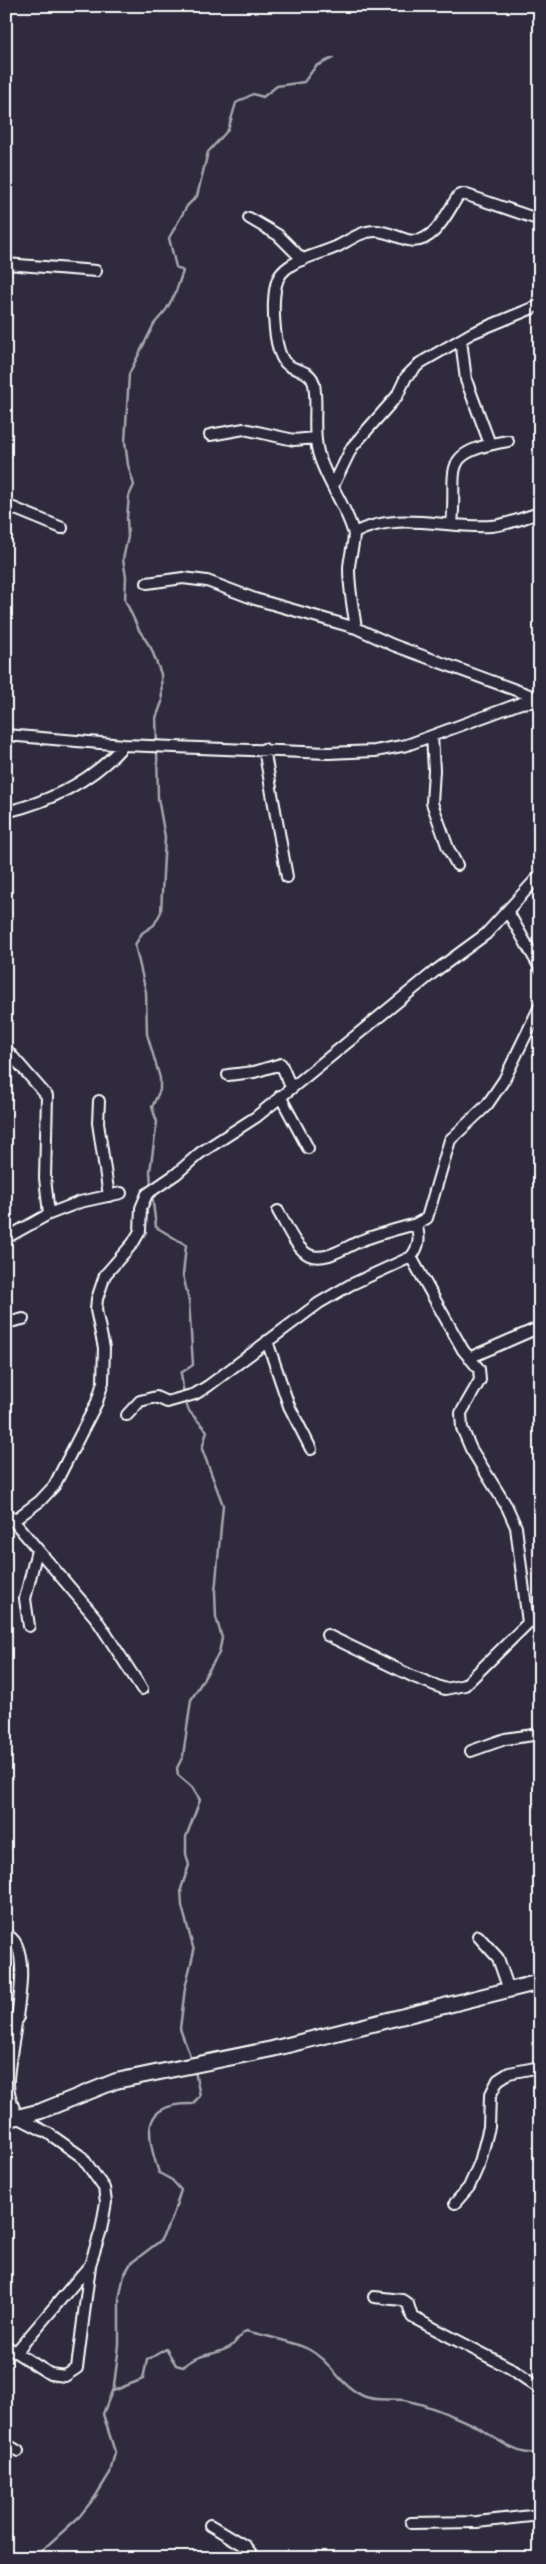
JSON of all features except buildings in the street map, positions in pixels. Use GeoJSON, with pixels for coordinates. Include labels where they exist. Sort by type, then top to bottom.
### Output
{"type":"FeatureCollection","features":[{"type":"Feature","properties":{"kind":"street"},"geometry":{"type":"LineString","coordinates":[[356,628],[350,599],[349,566],[354,533],[318,454],[315,438],[314,383],[306,371],[288,365],[280,356],[276,339],[276,284],[283,270],[302,260],[336,248],[364,232],[376,231],[410,241],[421,240],[438,227],[458,196],[464,194],[540,220]]}},
{"type":"Feature","properties":{"kind":"street"},"geometry":{"type":"LineString","coordinates":[[249,218],[278,235],[302,260]]}},
{"type":"Feature","properties":{"kind":"street"},"geometry":{"type":"LineString","coordinates":[[6,264],[96,271]]}},
{"type":"Feature","properties":{"kind":"street"},"geometry":{"type":"LineString","coordinates":[[333,486],[352,447],[397,396],[406,377],[424,360],[461,340],[540,305]]}},
{"type":"Feature","properties":{"kind":"street"},"geometry":{"type":"LineString","coordinates":[[461,340],[466,380],[490,444]]}},
{"type":"Feature","properties":{"kind":"street"},"geometry":{"type":"LineString","coordinates":[[210,435],[244,429],[294,440],[315,438]]}},
{"type":"Feature","properties":{"kind":"street"},"geometry":{"type":"LineString","coordinates":[[452,524],[454,467],[459,458],[464,454],[490,444],[508,441]]}},
{"type":"Feature","properties":{"kind":"street"},"geometry":{"type":"LineString","coordinates":[[6,505],[62,528]]}},
{"type":"Feature","properties":{"kind":"street"},"geometry":{"type":"LineString","coordinates":[[354,533],[368,526],[403,521],[491,526],[540,513]]}},
{"type":"Feature","properties":{"kind":"street"},"geometry":{"type":"LineString","coordinates":[[147,583],[183,578],[207,582],[255,599],[356,628],[393,645],[540,700]]}},
{"type":"Feature","properties":{"kind":"street"},"geometry":{"type":"LineString","coordinates":[[6,735],[124,745],[176,745],[328,753],[375,751],[407,745],[497,711],[540,700]]}},
{"type":"Feature","properties":{"kind":"street"},"geometry":{"type":"LineString","coordinates":[[432,736],[434,770],[432,803],[448,848],[458,865]]}},
{"type":"Feature","properties":{"kind":"street"},"geometry":{"type":"LineString","coordinates":[[6,812],[60,795],[86,780],[124,745]]}},
{"type":"Feature","properties":{"kind":"street"},"geometry":{"type":"LineString","coordinates":[[264,749],[287,877]]}},
{"type":"Feature","properties":{"kind":"street"},"geometry":{"type":"LineString","coordinates":[[142,1689],[95,1617],[10,1516],[40,1501],[54,1486],[97,1402],[103,1382],[104,1348],[96,1310],[99,1287],[104,1275],[133,1243],[140,1232],[142,1208],[151,1192],[200,1153],[256,1117],[280,1096],[322,1066],[434,972],[486,934],[540,875]]}},
{"type":"Feature","properties":{"kind":"street"},"geometry":{"type":"LineString","coordinates":[[508,912],[540,968]]}},
{"type":"Feature","properties":{"kind":"street"},"geometry":{"type":"LineString","coordinates":[[278,1211],[298,1244],[308,1255],[317,1257],[346,1250],[358,1242],[416,1224],[427,1218],[446,1161],[450,1140],[486,1105],[504,1080],[540,1006]]}},
{"type":"Feature","properties":{"kind":"street"},"geometry":{"type":"LineString","coordinates":[[6,1049],[46,1096],[45,1178],[49,1214]]}},
{"type":"Feature","properties":{"kind":"street"},"geometry":{"type":"LineString","coordinates":[[228,1075],[254,1072],[281,1064],[292,1087]]}},
{"type":"Feature","properties":{"kind":"street"},"geometry":{"type":"LineString","coordinates":[[280,1096],[308,1148]]}},
{"type":"Feature","properties":{"kind":"street"},"geometry":{"type":"LineString","coordinates":[[99,1101],[98,1123],[101,1154],[109,1196]]}},
{"type":"Feature","properties":{"kind":"street"},"geometry":{"type":"LineString","coordinates":[[6,1238],[49,1214],[80,1202],[121,1194]]}},
{"type":"Feature","properties":{"kind":"street"},"geometry":{"type":"LineString","coordinates":[[127,1415],[140,1401],[156,1397],[168,1402],[195,1394],[342,1289],[411,1257],[418,1249],[419,1236],[416,1224]]}},
{"type":"Feature","properties":{"kind":"street"},"geometry":{"type":"LineString","coordinates":[[411,1257],[469,1358],[479,1369],[480,1380],[461,1413],[462,1428],[471,1449],[507,1507],[516,1527],[528,1623]]}},
{"type":"Feature","properties":{"kind":"street"},"geometry":{"type":"LineString","coordinates":[[6,1323],[23,1319]]}},
{"type":"Feature","properties":{"kind":"street"},"geometry":{"type":"LineString","coordinates":[[469,1358],[540,1327]]}},
{"type":"Feature","properties":{"kind":"street"},"geometry":{"type":"LineString","coordinates":[[267,1341],[289,1406],[311,1449]]}},
{"type":"Feature","properties":{"kind":"street"},"geometry":{"type":"LineString","coordinates":[[29,1626],[25,1599],[37,1550]]}},
{"type":"Feature","properties":{"kind":"street"},"geometry":{"type":"LineString","coordinates":[[327,1635],[414,1677],[445,1689],[465,1685],[528,1623],[540,1617]]}},
{"type":"Feature","properties":{"kind":"street"},"geometry":{"type":"LineString","coordinates":[[470,1751],[499,1741],[540,1734]]}},
{"type":"Feature","properties":{"kind":"street"},"geometry":{"type":"LineString","coordinates":[[6,1935],[13,1937],[18,1942],[22,1974],[18,2019],[8,2083],[12,2119]]}},
{"type":"Feature","properties":{"kind":"street"},"geometry":{"type":"LineString","coordinates":[[478,1936],[498,1958],[509,1990]]}},
{"type":"Feature","properties":{"kind":"street"},"geometry":{"type":"LineString","coordinates":[[12,2119],[41,2111],[116,2081],[174,2067],[272,2049],[540,1982]]}},
{"type":"Feature","properties":{"kind":"street"},"geometry":{"type":"LineString","coordinates":[[6,2015],[18,2019]]}},
{"type":"Feature","properties":{"kind":"street"},"geometry":{"type":"LineString","coordinates":[[455,2203],[469,2187],[480,2162],[489,2127],[490,2096],[498,2080],[509,2073],[540,2067]]}},
{"type":"Feature","properties":{"kind":"street"},"geometry":{"type":"LineString","coordinates":[[6,2346],[50,2374],[65,2376],[78,2368],[90,2265],[101,2230],[106,2202],[104,2188],[82,2157],[48,2133],[12,2119]]}},
{"type":"Feature","properties":{"kind":"street"},"geometry":{"type":"LineString","coordinates":[[16,2352],[90,2265]]}},
{"type":"Feature","properties":{"kind":"street"},"geometry":{"type":"LineString","coordinates":[[374,2297],[402,2300],[408,2304],[412,2317],[510,2368],[540,2389]]}},
{"type":"Feature","properties":{"kind":"street"},"geometry":{"type":"LineString","coordinates":[[6,2444],[18,2450]]}},
{"type":"Feature","properties":{"kind":"street"},"geometry":{"type":"LineString","coordinates":[[411,2523],[477,2522],[540,2515]]}},
{"type":"Feature","properties":{"kind":"street"},"geometry":{"type":"LineString","coordinates":[[210,2525],[245,2546],[255,2558]]}},
{"type":"Feature","properties":{"kind":"waterway"},"geometry":{"type":"LineString","coordinates":[[157,743],[156,718],[162,702],[161,674],[151,648],[139,630],[125,600],[126,577],[123,559],[128,537],[129,496],[134,485],[128,465],[125,442],[129,374],[154,324],[166,310],[175,294],[183,271],[176,267],[169,238],[187,206],[197,196],[208,152],[228,130],[236,103],[253,94],[263,97],[277,86],[304,82],[316,66],[333,58]]}},
{"type":"Feature","properties":{"kind":"waterway"},"geometry":{"type":"LineString","coordinates":[[151,1186],[150,1171],[157,1122],[152,1107],[160,1090],[160,1078],[147,1034],[146,992],[135,945],[142,933],[154,925],[161,912],[165,837],[158,798],[157,749]]}},
{"type":"Feature","properties":{"kind":"waterway"},"geometry":{"type":"LineString","coordinates":[[152,1194],[156,1227],[186,1245],[183,1275],[189,1301],[193,1365],[181,1373],[184,1395]]}},
{"type":"Feature","properties":{"kind":"waterway"},"geometry":{"type":"LineString","coordinates":[[185,1400],[189,1411],[207,1431],[202,1449],[223,1505],[215,1592],[216,1617],[222,1638],[219,1653],[191,1700],[183,1756],[177,1768],[178,1775],[192,1787],[200,1800],[186,1837],[186,1854],[189,1865],[181,1889],[182,1906],[194,1951],[185,1988],[180,2029],[192,2061]]}},
{"type":"Feature","properties":{"kind":"waterway"},"geometry":{"type":"LineString","coordinates":[[38,2558],[40,2552],[79,2517],[95,2497],[110,2473],[115,2452],[103,2414],[114,2386],[119,2345],[119,2299],[124,2275],[131,2263],[160,2241],[171,2221],[181,2190],[172,2180],[159,2173],[151,2146],[151,2124],[155,2115],[163,2109],[175,2105],[192,2104],[200,2096],[195,2071]]}},
{"type":"Feature","properties":{"kind":"waterway"},"geometry":{"type":"LineString","coordinates":[[113,2391],[143,2379],[147,2360],[166,2349],[176,2365],[183,2367],[195,2359],[230,2347],[246,2331],[287,2341],[308,2349],[323,2360],[355,2392],[363,2396],[378,2399],[404,2400],[422,2405],[449,2414],[475,2426],[515,2449],[523,2452],[540,2452]]}}]}
